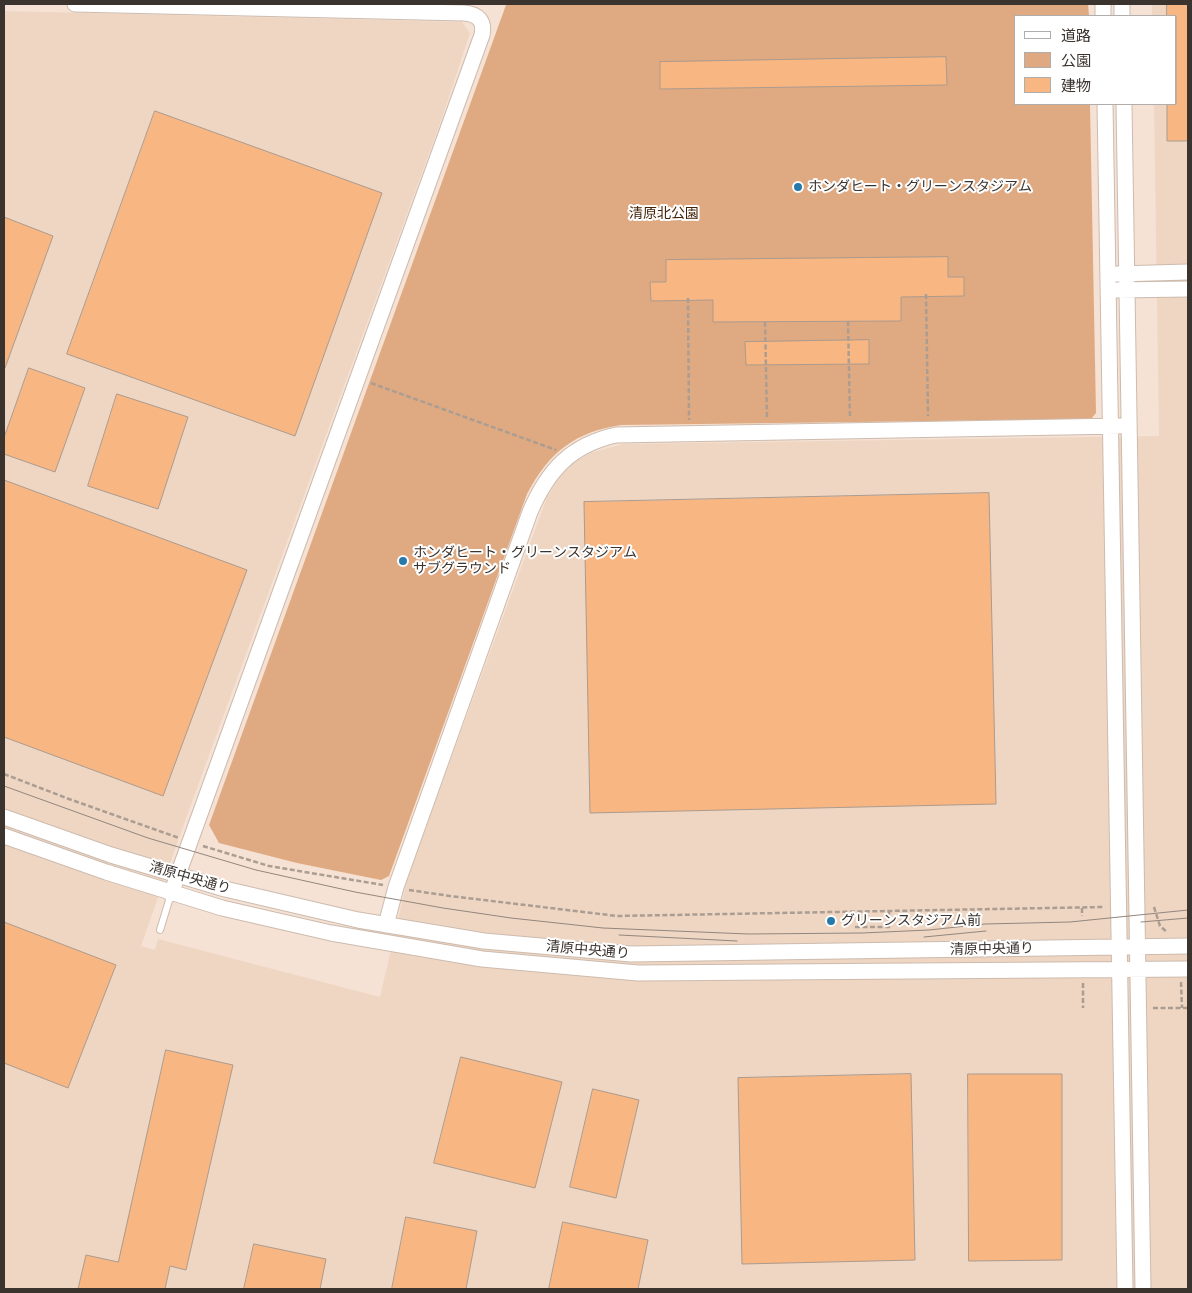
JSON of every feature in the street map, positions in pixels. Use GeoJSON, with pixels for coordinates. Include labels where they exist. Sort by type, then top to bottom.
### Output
{"type":"FeatureCollection","features":[{"type":"Feature","properties":{"kind":"street"},"geometry":{"type":"LineString","coordinates":[[74,4],[464,13],[478,17],[484,27],[171,894]]}},
{"type":"Feature","properties":{"kind":"street"},"geometry":{"type":"LineString","coordinates":[[1105,105],[1125,1289]]}},
{"type":"Feature","properties":{"kind":"street"},"geometry":{"type":"LineString","coordinates":[[1124,105],[1143,1289]]}},
{"type":"Feature","properties":{"kind":"street"},"geometry":{"type":"LineString","coordinates":[[1108,274],[1188,272]]}},
{"type":"Feature","properties":{"kind":"street"},"geometry":{"type":"LineString","coordinates":[[1108,291],[1188,289]]}},
{"type":"Feature","properties":{"kind":"street"},"geometry":{"type":"LineString","coordinates":[[386,925],[399,878],[530,512],[547,478],[574,452],[602,438],[616,435],[1128,426]]}},
{"type":"Feature","properties":{"kind":"street","name":"清原中央通り"},"geometry":{"type":"LineString","coordinates":[[4,817],[111,855],[177,876],[234,891],[386,925],[484,941],[632,954],[1188,946]]}},
{"type":"Feature","properties":{"kind":"street","name":"清原中央通り"},"geometry":{"type":"LineString","coordinates":[[4,836],[171,894],[222,908],[383,943],[482,959],[638,973],[1119,969],[1185,972]]}},
{"type":"Feature","properties":{"kind":"lane"},"geometry":{"type":"LineString","coordinates":[[160,930],[171,894]]}},
{"type":"Feature","properties":{"kind":"path"},"geometry":{"type":"LineString","coordinates":[[926,294],[928,423]]}},
{"type":"Feature","properties":{"kind":"path"},"geometry":{"type":"LineString","coordinates":[[688,298],[690,426]]}},
{"type":"Feature","properties":{"kind":"path"},"geometry":{"type":"LineString","coordinates":[[848,321],[850,424]]}},
{"type":"Feature","properties":{"kind":"path"},"geometry":{"type":"LineString","coordinates":[[765,322],[767,425]]}},
{"type":"Feature","properties":{"kind":"path"},"geometry":{"type":"LineString","coordinates":[[367,381],[562,452]]}},
{"type":"Feature","properties":{"kind":"path"},"geometry":{"type":"LineString","coordinates":[[407,889],[460,898],[617,916],[1106,907]]}},
{"type":"Feature","properties":{"kind":"path"},"geometry":{"type":"LineString","coordinates":[[1154,907],[1160,926],[1171,933]]}},
{"type":"Feature","properties":{"kind":"path"},"geometry":{"type":"LineString","coordinates":[[1082,908],[1082,916]]}},
{"type":"Feature","properties":{"kind":"path"},"geometry":{"type":"LineString","coordinates":[[855,927],[889,927],[889,911]]}},
{"type":"Feature","properties":{"kind":"path"},"geometry":{"type":"LineString","coordinates":[[1182,1008],[1185,972]]}},
{"type":"Feature","properties":{"kind":"path"},"geometry":{"type":"LineString","coordinates":[[1083,977],[1083,1008]]}},
{"type":"Feature","properties":{"kind":"path"},"geometry":{"type":"LineString","coordinates":[[1153,1008],[1188,1008]]}},
{"type":"Feature","properties":{"kind":"shaded area"},"geometry":{"type":"Polygon","coordinates":[[[1152,4],[1188,4],[1188,1289],[4,1289],[4,11],[462,22],[470,33],[442,118],[141,946],[155,950],[158,939],[380,997],[408,876],[547,497],[558,479],[572,464],[590,453],[623,444],[1159,436],[1154,105],[1177,105],[1177,15],[1152,15],[1152,4]]]}},
{"type":"Feature","properties":{"kind":"green space","name":"清原北公園"},"geometry":{"type":"Polygon","coordinates":[[[458,4],[1088,4],[1089,15],[1014,15],[1014,105],[1090,105],[1096,413],[1091,419],[621,425],[605,428],[577,439],[565,446],[544,466],[527,494],[389,876],[381,880],[297,863],[219,843],[209,825],[506,5],[458,4]]]}},
{"type":"Feature","properties":{"kind":"building"},"geometry":{"type":"Polygon","coordinates":[[[1167,4],[1188,4],[1188,141],[1167,141],[1167,105],[1177,105],[1177,15],[1167,15],[1167,4]]]}},
{"type":"Feature","properties":{"kind":"building"},"geometry":{"type":"Polygon","coordinates":[[[946,57],[947,85],[660,89],[660,62],[946,57]]]}},
{"type":"Feature","properties":{"kind":"building"},"geometry":{"type":"Polygon","coordinates":[[[155,111],[382,193],[295,436],[67,354],[155,111]]]}},
{"type":"Feature","properties":{"kind":"building"},"geometry":{"type":"Polygon","coordinates":[[[4,217],[53,236],[5,368],[4,367],[4,217]]]}},
{"type":"Feature","properties":{"kind":"building"},"geometry":{"type":"Polygon","coordinates":[[[948,257],[948,277],[964,277],[964,296],[901,297],[901,321],[713,322],[713,300],[651,301],[650,282],[666,282],[666,260],[948,257]]]}},
{"type":"Feature","properties":{"kind":"building"},"geometry":{"type":"Polygon","coordinates":[[[869,340],[869,364],[746,365],[745,342],[869,340]]]}},
{"type":"Feature","properties":{"kind":"building"},"geometry":{"type":"Polygon","coordinates":[[[29,368],[85,388],[55,472],[4,454],[4,438],[29,368]]]}},
{"type":"Feature","properties":{"kind":"building"},"geometry":{"type":"Polygon","coordinates":[[[117,394],[188,417],[158,509],[88,486],[117,394]]]}},
{"type":"Feature","properties":{"kind":"building"},"geometry":{"type":"Polygon","coordinates":[[[4,480],[247,570],[163,796],[4,737],[4,480]]]}},
{"type":"Feature","properties":{"kind":"building"},"geometry":{"type":"Polygon","coordinates":[[[989,493],[996,804],[590,813],[584,502],[989,493]]]}},
{"type":"Feature","properties":{"kind":"building"},"geometry":{"type":"Polygon","coordinates":[[[4,922],[116,965],[68,1088],[4,1063],[4,922]]]}},
{"type":"Feature","properties":{"kind":"building"},"geometry":{"type":"Polygon","coordinates":[[[166,1050],[233,1065],[186,1270],[170,1266],[165,1289],[78,1289],[86,1255],[118,1262],[166,1050]]]}},
{"type":"Feature","properties":{"kind":"building"},"geometry":{"type":"Polygon","coordinates":[[[461,1057],[562,1082],[535,1188],[434,1163],[461,1057]]]}},
{"type":"Feature","properties":{"kind":"building"},"geometry":{"type":"Polygon","coordinates":[[[911,1074],[915,1260],[742,1264],[738,1078],[911,1074]]]}},
{"type":"Feature","properties":{"kind":"building"},"geometry":{"type":"Polygon","coordinates":[[[968,1074],[1062,1074],[1062,1260],[969,1261],[968,1074]]]}},
{"type":"Feature","properties":{"kind":"building"},"geometry":{"type":"Polygon","coordinates":[[[593,1089],[639,1100],[616,1198],[570,1187],[593,1089]]]}},
{"type":"Feature","properties":{"kind":"building"},"geometry":{"type":"Polygon","coordinates":[[[406,1217],[477,1231],[466,1289],[392,1289],[406,1217]]]}},
{"type":"Feature","properties":{"kind":"building"},"geometry":{"type":"Polygon","coordinates":[[[563,1222],[648,1240],[638,1289],[549,1289],[563,1222]]]}},
{"type":"Feature","properties":{"kind":"building"},"geometry":{"type":"Polygon","coordinates":[[[254,1244],[326,1259],[320,1289],[244,1289],[254,1244]]]}},
{"type":"Feature","properties":{"kind":"tram line"},"geometry":{"type":"LineString","coordinates":[[4,786],[148,838],[256,870],[355,892],[443,908],[603,928],[748,934],[862,933],[929,930],[985,924],[1070,922],[1188,910]]}},
{"type":"Feature","properties":{"kind":"tram line"},"geometry":{"type":"LineString","coordinates":[[1141,922],[1188,918]]}},
{"type":"Feature","properties":{"kind":"tram line"},"geometry":{"type":"LineString","coordinates":[[924,937],[986,931]]}},
{"type":"Feature","properties":{"kind":"tram line"},"geometry":{"type":"LineString","coordinates":[[619,935],[737,941]]}},
{"type":"Feature","properties":{"kind":"place","name":"ホンダヒート・グリーンスタジアム"},"geometry":{"type":"Point","coordinates":[798,187]}},
{"type":"Feature","properties":{"kind":"place","name":"ホンダヒート・グリーンスタジアム サブグラウンド"},"geometry":{"type":"Point","coordinates":[403,561]}},
{"type":"Feature","properties":{"kind":"place","name":"グリーンスタジアム前"},"geometry":{"type":"Point","coordinates":[831,921]}}]}
